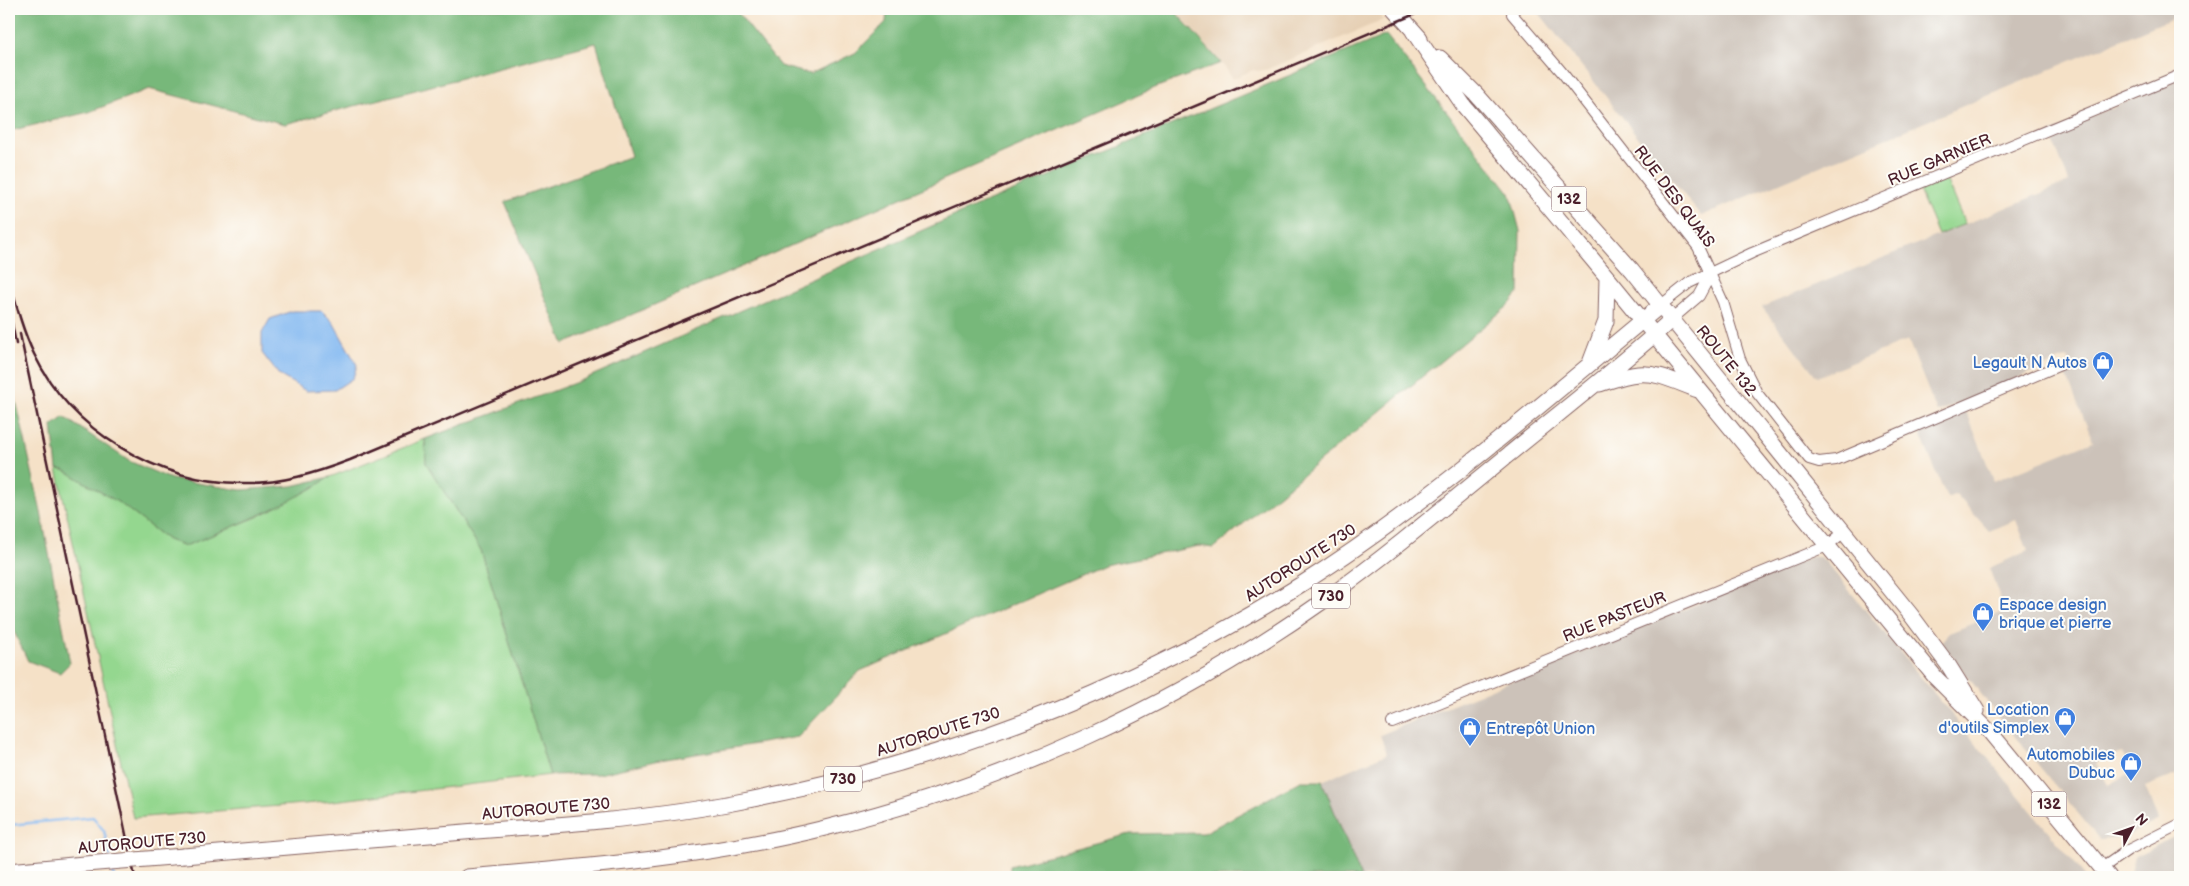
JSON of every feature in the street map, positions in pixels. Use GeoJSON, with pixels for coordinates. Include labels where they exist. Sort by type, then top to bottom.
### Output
{"type":"FeatureCollection","features":[{"type":"Feature","properties":{"kind":"highway","name":"ROUTE 132"},"geometry":{"type":"LineString","coordinates":[[1394,9],[1413,31],[1476,94],[1604,237],[1929,638],[1953,671],[1990,732]]}},
{"type":"Feature","properties":{"kind":"highway","name":"ROUTE 132"},"geometry":{"type":"LineString","coordinates":[[1413,31],[1464,106],[1608,277],[1698,390],[1936,678],[1990,732],[2106,873]]}},
{"type":"Feature","properties":{"kind":"highway"},"geometry":{"type":"LineString","coordinates":[[1589,365],[1606,320],[1608,277]]}},
{"type":"Feature","properties":{"kind":"highway","name":"AUTOROUTE 730"},"geometry":{"type":"LineString","coordinates":[[9,871],[583,822],[688,810],[819,785],[896,765],[982,737],[1049,712],[1159,663],[1225,629],[1300,585],[1366,541],[1436,489],[1660,306]]}},
{"type":"Feature","properties":{"kind":"highway"},"geometry":{"type":"LineString","coordinates":[[1654,336],[1671,320]]}},
{"type":"Feature","properties":{"kind":"highway","name":"730"},"geometry":{"type":"LineString","coordinates":[[467,877],[644,862],[718,851],[779,839],[849,822],[917,802],[987,778],[1115,723],[1193,682],[1303,615],[1398,545],[1654,336]]}},
{"type":"Feature","properties":{"kind":"highway"},"geometry":{"type":"LineString","coordinates":[[1594,385],[1633,374],[1648,374],[1661,376],[1698,390]]}},
{"type":"Feature","properties":{"kind":"highway"},"geometry":{"type":"LineString","coordinates":[[1913,650],[1929,638]]}},
{"type":"Feature","properties":{"kind":"street","name":"RUE DES QUAIS"},"geometry":{"type":"LineString","coordinates":[[1512,14],[1561,71],[1684,228],[1702,255],[1711,274],[1726,310],[1740,360],[1752,385],[1809,459],[1826,462],[1844,457],[2065,363]]}},
{"type":"Feature","properties":{"kind":"street","name":"RUE GARNIER"},"geometry":{"type":"LineString","coordinates":[[1660,306],[1689,283],[1752,253],[2180,76]]}},
{"type":"Feature","properties":{"kind":"street"},"geometry":{"type":"LineString","coordinates":[[1671,320],[1699,296],[1711,274]]}},
{"type":"Feature","properties":{"kind":"street","name":"RUE PASTEUR"},"geometry":{"type":"LineString","coordinates":[[1392,723],[1827,546],[1844,532]]}},
{"type":"Feature","properties":{"kind":"street"},"geometry":{"type":"LineString","coordinates":[[2106,873],[2128,850],[2180,824]]}},
{"type":"Feature","properties":{"kind":"shaded area"},"geometry":{"type":"Polygon","coordinates":[[[1175,9],[1374,9],[1383,20],[1268,69],[1253,70],[1232,79],[1227,70],[1175,9]]]}},
{"type":"Feature","properties":{"kind":"shaded area"},"geometry":{"type":"Polygon","coordinates":[[[1536,9],[2180,9],[2180,15],[1701,216],[1536,9]]]}},
{"type":"Feature","properties":{"kind":"shaded area"},"geometry":{"type":"Polygon","coordinates":[[[2180,80],[2180,773],[2145,787],[2159,820],[2122,838],[2100,840],[1998,716],[1941,642],[1949,633],[2005,611],[1989,568],[2028,551],[2016,520],[1989,531],[1956,494],[1947,498],[1919,431],[1966,411],[1994,481],[2093,441],[2064,370],[2071,367],[2067,357],[1937,412],[1908,340],[1817,377],[1762,307],[2069,182],[2050,133],[2180,80]],[[2122,752],[2096,763],[2108,785],[2132,772],[2122,752]]]}},
{"type":"Feature","properties":{"kind":"shaded area"},"geometry":{"type":"Polygon","coordinates":[[[1811,557],[1819,557],[1824,560],[2086,877],[1361,877],[1322,781],[1387,754],[1380,735],[1811,557]]]}},
{"type":"Feature","properties":{"kind":"shaded area"},"geometry":{"type":"Polygon","coordinates":[[[2180,834],[2180,877],[2130,877],[2135,856],[2180,834]]]}},
{"type":"Feature","properties":{"kind":"green space"},"geometry":{"type":"Polygon","coordinates":[[[9,9],[735,9],[780,66],[810,74],[855,53],[886,22],[887,9],[1173,9],[1221,63],[1157,87],[564,344],[505,202],[631,156],[596,43],[285,124],[149,89],[89,112],[9,131],[9,9]]]}},
{"type":"Feature","properties":{"kind":"green space"},"geometry":{"type":"Polygon","coordinates":[[[1386,35],[1510,193],[1520,231],[1519,293],[1508,306],[1214,548],[1199,546],[1104,565],[860,671],[798,737],[660,760],[599,774],[550,775],[481,550],[426,463],[425,439],[580,381],[975,207],[1386,35]]]}},
{"type":"Feature","properties":{"kind":"green space"},"geometry":{"type":"Polygon","coordinates":[[[1945,177],[1965,224],[1938,235],[1918,188],[1945,177]]]}},
{"type":"Feature","properties":{"kind":"green space"},"geometry":{"type":"Polygon","coordinates":[[[9,369],[40,507],[70,663],[60,673],[28,661],[9,621],[9,369]]]}},
{"type":"Feature","properties":{"kind":"green space"},"geometry":{"type":"Polygon","coordinates":[[[64,417],[129,461],[171,479],[241,490],[292,486],[330,477],[278,507],[185,546],[168,540],[121,504],[64,470],[57,469],[52,426],[64,417]]]}},
{"type":"Feature","properties":{"kind":"green space"},"geometry":{"type":"Polygon","coordinates":[[[425,439],[426,463],[481,550],[550,775],[316,803],[133,818],[57,469],[64,470],[121,504],[168,540],[185,546],[257,517],[330,477],[425,439]]]}},
{"type":"Feature","properties":{"kind":"green space"},"geometry":{"type":"Polygon","coordinates":[[[1301,781],[1322,781],[1361,877],[1010,877],[1010,866],[1130,834],[1204,833],[1301,781]]]}},
{"type":"Feature","properties":{"kind":"water"},"geometry":{"type":"Polygon","coordinates":[[[292,311],[322,311],[333,322],[357,365],[353,378],[335,390],[306,391],[279,375],[262,353],[262,333],[270,319],[292,311]]]}},
{"type":"Feature","properties":{"kind":"waterway"},"geometry":{"type":"LineString","coordinates":[[9,825],[93,817],[104,831],[110,856]]}},
{"type":"Feature","properties":{"kind":"waterway"},"geometry":{"type":"LineString","coordinates":[[112,867],[114,877]]}},
{"type":"Feature","properties":{"kind":"railway"},"geometry":{"type":"LineString","coordinates":[[9,278],[23,326],[34,354],[50,382],[70,407],[94,429],[120,447],[149,462],[180,474],[211,481],[243,483],[285,480],[350,460],[1427,9]]}},
{"type":"Feature","properties":{"kind":"railway"},"geometry":{"type":"LineString","coordinates":[[9,308],[16,344]]}},
{"type":"Feature","properties":{"kind":"railway"},"geometry":{"type":"LineString","coordinates":[[20,334],[135,877]]}},
{"type":"Feature","properties":{"kind":"place","name":"Legault N Autos"},"geometry":{"type":"Point","coordinates":[2103,381]}},
{"type":"Feature","properties":{"kind":"place","name":"Espace design brique et pierre"},"geometry":{"type":"Point","coordinates":[1983,632]}},
{"type":"Feature","properties":{"kind":"place","name":"Location d'outils Simplex"},"geometry":{"type":"Point","coordinates":[2065,737]}},
{"type":"Feature","properties":{"kind":"place","name":"Entrepôt Union"},"geometry":{"type":"Point","coordinates":[1470,747]}},
{"type":"Feature","properties":{"kind":"place","name":"Automobiles Dubuc"},"geometry":{"type":"Point","coordinates":[2131,782]}}]}
